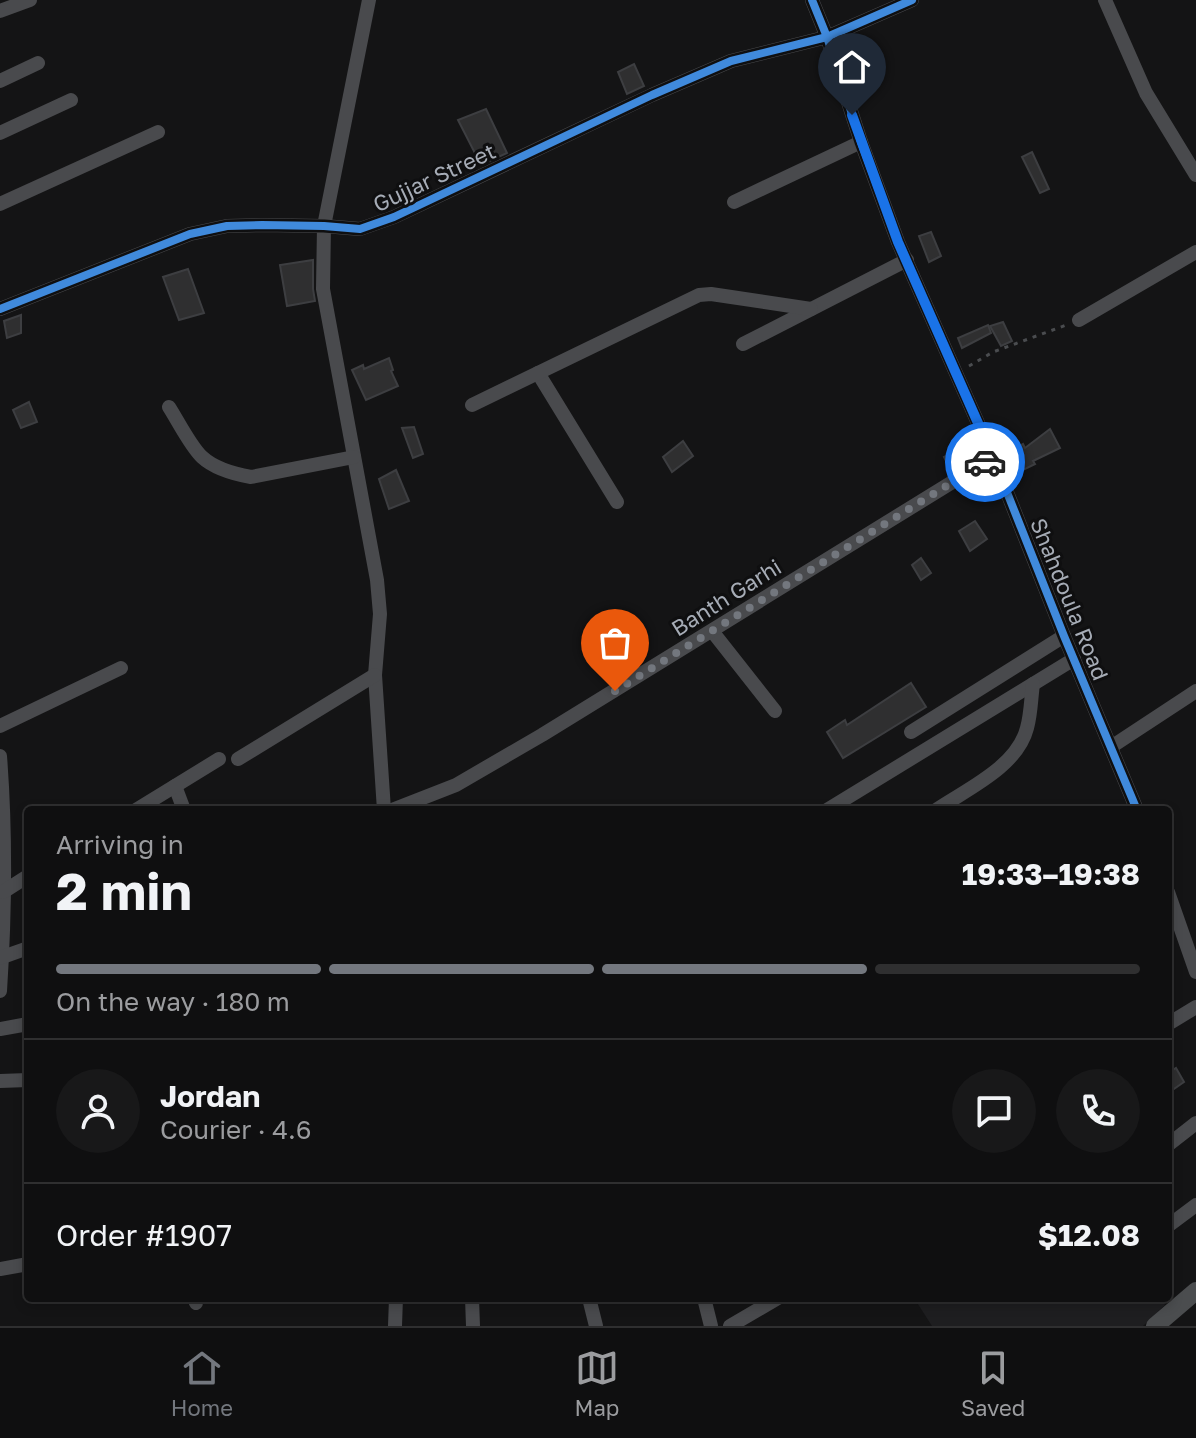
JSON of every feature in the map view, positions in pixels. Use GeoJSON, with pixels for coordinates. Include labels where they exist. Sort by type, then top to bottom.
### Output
{"type":"FeatureCollection","features":[{"type":"Feature","properties":{"kind":"main road"},"geometry":{"type":"LineString","coordinates":[[1155,1326],[1196,1291]]}},
{"type":"Feature","properties":{"kind":"street"},"geometry":{"type":"LineString","coordinates":[[0,11],[30,0]]}},
{"type":"Feature","properties":{"kind":"street"},"geometry":{"type":"LineString","coordinates":[[369,0],[324,226],[323,289],[377,580],[380,614],[375,675],[384,806]]}},
{"type":"Feature","properties":{"kind":"street","name":"Shahdoula Road"},"geometry":{"type":"LineString","coordinates":[[812,0],[861,142],[907,260],[993,457],[1135,806]]}},
{"type":"Feature","properties":{"kind":"street","name":"Gujjar Street"},"geometry":{"type":"LineString","coordinates":[[0,309],[190,234],[227,226],[360,229],[394,217],[731,61],[827,37],[912,0]]}},
{"type":"Feature","properties":{"kind":"street"},"geometry":{"type":"LineString","coordinates":[[1105,0],[1146,93],[1196,175]]}},
{"type":"Feature","properties":{"kind":"street"},"geometry":{"type":"LineString","coordinates":[[0,81],[38,63]]}},
{"type":"Feature","properties":{"kind":"street"},"geometry":{"type":"LineString","coordinates":[[0,133],[71,100]]}},
{"type":"Feature","properties":{"kind":"street"},"geometry":{"type":"LineString","coordinates":[[0,204],[158,132]]}},
{"type":"Feature","properties":{"kind":"street"},"geometry":{"type":"LineString","coordinates":[[734,202],[861,142]]}},
{"type":"Feature","properties":{"kind":"street"},"geometry":{"type":"LineString","coordinates":[[1079,320],[1196,252]]}},
{"type":"Feature","properties":{"kind":"street"},"geometry":{"type":"LineString","coordinates":[[743,344],[907,260]]}},
{"type":"Feature","properties":{"kind":"street"},"geometry":{"type":"LineString","coordinates":[[472,405],[699,295],[721,295],[811,309]]}},
{"type":"Feature","properties":{"kind":"street"},"geometry":{"type":"LineString","coordinates":[[538,373],[617,502]]}},
{"type":"Feature","properties":{"kind":"street"},"geometry":{"type":"LineString","coordinates":[[169,407],[201,457],[235,474],[251,477],[354,457]]}},
{"type":"Feature","properties":{"kind":"street","name":"Banth Garhi"},"geometry":{"type":"LineString","coordinates":[[402,806],[456,785],[542,735],[993,457]]}},
{"type":"Feature","properties":{"kind":"street"},"geometry":{"type":"LineString","coordinates":[[712,631],[775,711]]}},
{"type":"Feature","properties":{"kind":"street"},"geometry":{"type":"LineString","coordinates":[[911,732],[1064,636]]}},
{"type":"Feature","properties":{"kind":"street"},"geometry":{"type":"LineString","coordinates":[[834,806],[1074,659]]}},
{"type":"Feature","properties":{"kind":"street"},"geometry":{"type":"LineString","coordinates":[[0,726],[121,668]]}},
{"type":"Feature","properties":{"kind":"street"},"geometry":{"type":"LineString","coordinates":[[238,759],[375,675]]}},
{"type":"Feature","properties":{"kind":"street"},"geometry":{"type":"LineString","coordinates":[[942,806],[1013,756],[1027,728],[1033,684]]}},
{"type":"Feature","properties":{"kind":"street"},"geometry":{"type":"LineString","coordinates":[[1111,747],[1196,691]]}},
{"type":"Feature","properties":{"kind":"street"},"geometry":{"type":"LineString","coordinates":[[0,756],[4,803],[0,991]]}},
{"type":"Feature","properties":{"kind":"street"},"geometry":{"type":"LineString","coordinates":[[142,806],[219,759]]}},
{"type":"Feature","properties":{"kind":"street"},"geometry":{"type":"LineString","coordinates":[[175,786],[182,806]]}},
{"type":"Feature","properties":{"kind":"street"},"geometry":{"type":"LineString","coordinates":[[3,892],[24,879]]}},
{"type":"Feature","properties":{"kind":"street"},"geometry":{"type":"LineString","coordinates":[[1172,911],[1191,939],[1196,972]]}},
{"type":"Feature","properties":{"kind":"street"},"geometry":{"type":"LineString","coordinates":[[1,957],[24,949]]}},
{"type":"Feature","properties":{"kind":"street"},"geometry":{"type":"LineString","coordinates":[[1172,1022],[1196,1007]]}},
{"type":"Feature","properties":{"kind":"street"},"geometry":{"type":"LineString","coordinates":[[0,1029],[24,1025]]}},
{"type":"Feature","properties":{"kind":"street"},"geometry":{"type":"LineString","coordinates":[[0,1081],[24,1080]]}},
{"type":"Feature","properties":{"kind":"street"},"geometry":{"type":"LineString","coordinates":[[1172,1142],[1196,1123]]}},
{"type":"Feature","properties":{"kind":"street"},"geometry":{"type":"LineString","coordinates":[[1172,1223],[1196,1205]]}},
{"type":"Feature","properties":{"kind":"street"},"geometry":{"type":"LineString","coordinates":[[0,1269],[24,1265]]}},
{"type":"Feature","properties":{"kind":"street"},"geometry":{"type":"LineString","coordinates":[[395,1326],[396,1302]]}},
{"type":"Feature","properties":{"kind":"street"},"geometry":{"type":"LineString","coordinates":[[472,1302],[473,1326]]}},
{"type":"Feature","properties":{"kind":"street"},"geometry":{"type":"LineString","coordinates":[[590,1302],[596,1326]]}},
{"type":"Feature","properties":{"kind":"street"},"geometry":{"type":"LineString","coordinates":[[705,1302],[711,1326]]}},
{"type":"Feature","properties":{"kind":"street"},"geometry":{"type":"LineString","coordinates":[[730,1326],[771,1302]]}},
{"type":"Feature","properties":{"kind":"path"},"geometry":{"type":"LineString","coordinates":[[956,373],[993,352],[1079,320]]}},
{"type":"Feature","properties":{"kind":"shaded area"},"geometry":{"type":"Polygon","coordinates":[[[917,1302],[1163,1302],[1165,1305],[1143,1326],[932,1326],[917,1302]]]}},
{"type":"Feature","properties":{"kind":"building"},"geometry":{"type":"Polygon","coordinates":[[[634,64],[644,86],[627,94],[618,72],[634,64]]]}},
{"type":"Feature","properties":{"kind":"building"},"geometry":{"type":"Polygon","coordinates":[[[486,109],[507,153],[481,165],[458,120],[486,109]]]}},
{"type":"Feature","properties":{"kind":"building"},"geometry":{"type":"Polygon","coordinates":[[[1032,152],[1049,189],[1040,193],[1022,157],[1032,152]]]}},
{"type":"Feature","properties":{"kind":"building"},"geometry":{"type":"Polygon","coordinates":[[[931,232],[941,256],[929,262],[919,236],[931,232]]]}},
{"type":"Feature","properties":{"kind":"building"},"geometry":{"type":"Polygon","coordinates":[[[313,260],[315,301],[287,306],[280,265],[313,260]]]}},
{"type":"Feature","properties":{"kind":"building"},"geometry":{"type":"Polygon","coordinates":[[[188,269],[204,313],[179,320],[163,277],[188,269]]]}},
{"type":"Feature","properties":{"kind":"building"},"geometry":{"type":"Polygon","coordinates":[[[21,315],[21,333],[7,338],[4,321],[21,315]]]}},
{"type":"Feature","properties":{"kind":"building"},"geometry":{"type":"Polygon","coordinates":[[[1003,322],[1012,341],[1001,346],[990,326],[1003,322]]]}},
{"type":"Feature","properties":{"kind":"building"},"geometry":{"type":"Polygon","coordinates":[[[988,325],[991,333],[962,348],[958,338],[988,325]]]}},
{"type":"Feature","properties":{"kind":"building"},"geometry":{"type":"Polygon","coordinates":[[[389,358],[398,386],[366,400],[352,370],[363,365],[364,369],[389,358]]]}},
{"type":"Feature","properties":{"kind":"building"},"geometry":{"type":"Polygon","coordinates":[[[29,402],[37,422],[21,428],[13,410],[29,402]]]}},
{"type":"Feature","properties":{"kind":"building"},"geometry":{"type":"Polygon","coordinates":[[[414,427],[423,454],[413,458],[402,428],[414,427]]]}},
{"type":"Feature","properties":{"kind":"building"},"geometry":{"type":"Polygon","coordinates":[[[1050,429],[1060,448],[1033,461],[1035,464],[1021,471],[1012,451],[1023,444],[1025,448],[1050,429]]]}},
{"type":"Feature","properties":{"kind":"building"},"geometry":{"type":"Polygon","coordinates":[[[683,441],[693,456],[672,472],[663,457],[683,441]]]}},
{"type":"Feature","properties":{"kind":"building"},"geometry":{"type":"Polygon","coordinates":[[[968,445],[974,457],[951,471],[944,457],[968,445]]]}},
{"type":"Feature","properties":{"kind":"building"},"geometry":{"type":"Polygon","coordinates":[[[396,470],[409,501],[389,509],[379,479],[396,470]]]}},
{"type":"Feature","properties":{"kind":"building"},"geometry":{"type":"Polygon","coordinates":[[[975,521],[987,539],[970,551],[959,531],[975,521]]]}},
{"type":"Feature","properties":{"kind":"building"},"geometry":{"type":"Polygon","coordinates":[[[921,558],[931,573],[921,580],[912,565],[921,558]]]}},
{"type":"Feature","properties":{"kind":"building"},"geometry":{"type":"Polygon","coordinates":[[[911,683],[926,707],[843,758],[827,732],[845,720],[847,725],[911,683]]]}},
{"type":"Feature","properties":{"kind":"building"},"geometry":{"type":"Polygon","coordinates":[[[1176,1068],[1184,1082],[1172,1090],[1172,1070],[1176,1068]]]}},
{"type":"Feature","properties":{"kind":"cycle path"},"geometry":{"type":"LineString","coordinates":[[812,0],[898,242],[993,457],[1135,806]]}},
{"type":"Feature","properties":{"kind":"cycle path"},"geometry":{"type":"LineString","coordinates":[[0,309],[190,234],[227,226],[360,229],[394,217],[731,61],[827,37],[912,0]]}},
{"type":"Feature","properties":{"kind":"way so far"},"geometry":{"type":"LineString","coordinates":[[615,691],[985,462]]}},
{"type":"Feature","properties":{"kind":"route"},"geometry":{"type":"LineString","coordinates":[[852,115],[898,242],[993,457],[985,462]]}}]}
